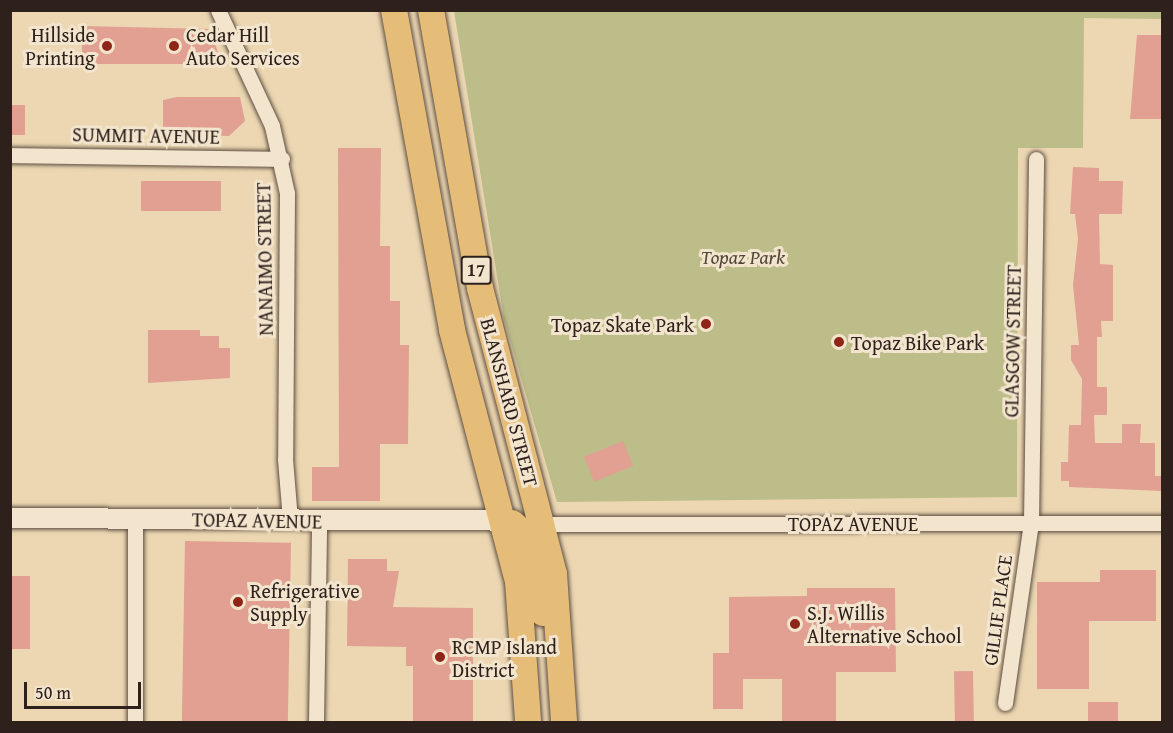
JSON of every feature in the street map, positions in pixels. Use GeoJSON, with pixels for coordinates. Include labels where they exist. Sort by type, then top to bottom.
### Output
{"type":"FeatureCollection","features":[{"type":"Feature","properties":{"kind":"main road","name":"BLANSHARD STREET"},"geometry":{"type":"LineString","coordinates":[[394,10],[452,330],[503,521],[524,623],[528,723]]}},
{"type":"Feature","properties":{"kind":"main road","name":"BLANSHARD STREET"},"geometry":{"type":"LineString","coordinates":[[431,10],[480,288],[543,524],[561,624],[562,723]]}},
{"type":"Feature","properties":{"kind":"main road"},"geometry":{"type":"LineString","coordinates":[[503,521],[525,534],[562,723]]}},
{"type":"Feature","properties":{"kind":"street","name":"NANAIMO STREET"},"geometry":{"type":"LineString","coordinates":[[218,10],[257,86],[282,159],[288,213],[285,459],[290,520]]}},
{"type":"Feature","properties":{"kind":"street","name":"SUMMIT AVENUE"},"geometry":{"type":"LineString","coordinates":[[10,155],[282,159]]}},
{"type":"Feature","properties":{"kind":"street","name":"GLASGOW STREET"},"geometry":{"type":"LineString","coordinates":[[1031,524],[1036,159]]}},
{"type":"Feature","properties":{"kind":"street","name":"TOPAZ AVENUE"},"geometry":{"type":"LineString","coordinates":[[10,518],[319,522],[503,521]]}},
{"type":"Feature","properties":{"kind":"street"},"geometry":{"type":"LineString","coordinates":[[135,518],[135,723]]}},
{"type":"Feature","properties":{"kind":"street"},"geometry":{"type":"LineString","coordinates":[[316,723],[319,522]]}},
{"type":"Feature","properties":{"kind":"street","name":"TOPAZ AVENUE"},"geometry":{"type":"LineString","coordinates":[[543,524],[1162,523]]}},
{"type":"Feature","properties":{"kind":"street","name":"GILLIE PLACE"},"geometry":{"type":"LineString","coordinates":[[1005,703],[1031,524]]}},
{"type":"Feature","properties":{"kind":"green space","name":"Topaz Park"},"geometry":{"type":"Polygon","coordinates":[[[454,11],[1162,11],[1162,19],[1084,18],[1083,148],[1018,148],[1017,497],[557,502],[504,319],[454,11]]]}},
{"type":"Feature","properties":{"kind":"building"},"geometry":{"type":"Polygon","coordinates":[[[82,26],[210,29],[222,64],[82,64],[82,26]]]}},
{"type":"Feature","properties":{"kind":"building"},"geometry":{"type":"Polygon","coordinates":[[[1137,35],[1162,35],[1162,119],[1130,119],[1137,35]]]}},
{"type":"Feature","properties":{"kind":"building"},"geometry":{"type":"Polygon","coordinates":[[[177,97],[240,97],[245,121],[229,136],[163,134],[163,100],[177,97]]]}},
{"type":"Feature","properties":{"kind":"building"},"geometry":{"type":"Polygon","coordinates":[[[10,105],[25,105],[25,135],[10,135],[10,105]]]}},
{"type":"Feature","properties":{"kind":"building"},"geometry":{"type":"Polygon","coordinates":[[[338,148],[381,148],[380,246],[390,246],[390,301],[400,301],[400,345],[409,345],[408,444],[380,444],[380,501],[312,501],[312,467],[339,467],[338,148]]]}},
{"type":"Feature","properties":{"kind":"building"},"geometry":{"type":"Polygon","coordinates":[[[1073,167],[1099,168],[1099,181],[1123,181],[1122,214],[1099,214],[1100,264],[1113,265],[1113,321],[1101,321],[1102,337],[1097,337],[1097,387],[1107,387],[1107,415],[1094,415],[1095,443],[1122,443],[1122,424],[1141,424],[1140,443],[1155,443],[1155,476],[1162,476],[1162,491],[1069,487],[1069,481],[1061,481],[1061,462],[1068,462],[1069,425],[1081,425],[1082,379],[1071,360],[1071,345],[1079,345],[1073,285],[1078,239],[1075,214],[1070,214],[1073,167]]]}},
{"type":"Feature","properties":{"kind":"building"},"geometry":{"type":"Polygon","coordinates":[[[141,181],[221,181],[221,211],[141,211],[141,181]]]}},
{"type":"Feature","properties":{"kind":"building"},"geometry":{"type":"Polygon","coordinates":[[[148,330],[200,330],[200,336],[219,336],[219,348],[230,348],[230,378],[148,383],[148,330]]]}},
{"type":"Feature","properties":{"kind":"building"},"geometry":{"type":"Polygon","coordinates":[[[623,441],[633,466],[594,482],[584,457],[623,441]]]}},
{"type":"Feature","properties":{"kind":"building","name":"Refrigerative Supply"},"geometry":{"type":"Polygon","coordinates":[[[185,541],[291,543],[288,722],[182,722],[185,541]]]}},
{"type":"Feature","properties":{"kind":"building"},"geometry":{"type":"Polygon","coordinates":[[[348,559],[387,559],[387,571],[399,571],[393,607],[473,608],[473,723],[413,723],[413,666],[406,666],[406,647],[347,646],[348,559]]]}},
{"type":"Feature","properties":{"kind":"building"},"geometry":{"type":"Polygon","coordinates":[[[1100,570],[1156,570],[1156,621],[1089,621],[1089,689],[1037,689],[1037,582],[1100,582],[1100,570]]]}},
{"type":"Feature","properties":{"kind":"building"},"geometry":{"type":"Polygon","coordinates":[[[10,576],[30,576],[30,649],[10,649],[10,576]]]}},
{"type":"Feature","properties":{"kind":"building"},"geometry":{"type":"Polygon","coordinates":[[[807,588],[895,588],[896,672],[836,672],[836,723],[782,723],[782,679],[743,679],[743,709],[713,709],[713,653],[729,653],[729,597],[807,596],[807,588]]]}},
{"type":"Feature","properties":{"kind":"building"},"geometry":{"type":"Polygon","coordinates":[[[954,671],[973,671],[974,722],[955,722],[954,671]]]}},
{"type":"Feature","properties":{"kind":"building"},"geometry":{"type":"Polygon","coordinates":[[[1088,702],[1118,702],[1118,721],[1088,721],[1088,702]]]}},
{"type":"Feature","properties":{"kind":"place","name":"Hillside Printing"},"geometry":{"type":"Point","coordinates":[107,46]}},
{"type":"Feature","properties":{"kind":"place","name":"Cedar Hill Auto Services"},"geometry":{"type":"Point","coordinates":[174,46]}},
{"type":"Feature","properties":{"kind":"place","name":"Topaz Skate Park"},"geometry":{"type":"Point","coordinates":[706,324]}},
{"type":"Feature","properties":{"kind":"place","name":"Topaz Bike Park"},"geometry":{"type":"Point","coordinates":[839,342]}},
{"type":"Feature","properties":{"kind":"place","name":"Refrigerative Supply"},"geometry":{"type":"Point","coordinates":[238,602]}},
{"type":"Feature","properties":{"kind":"place","name":"S.J. Willis Alternative School"},"geometry":{"type":"Point","coordinates":[795,624]}},
{"type":"Feature","properties":{"kind":"place","name":"RCMP Island District"},"geometry":{"type":"Point","coordinates":[440,657]}}]}
